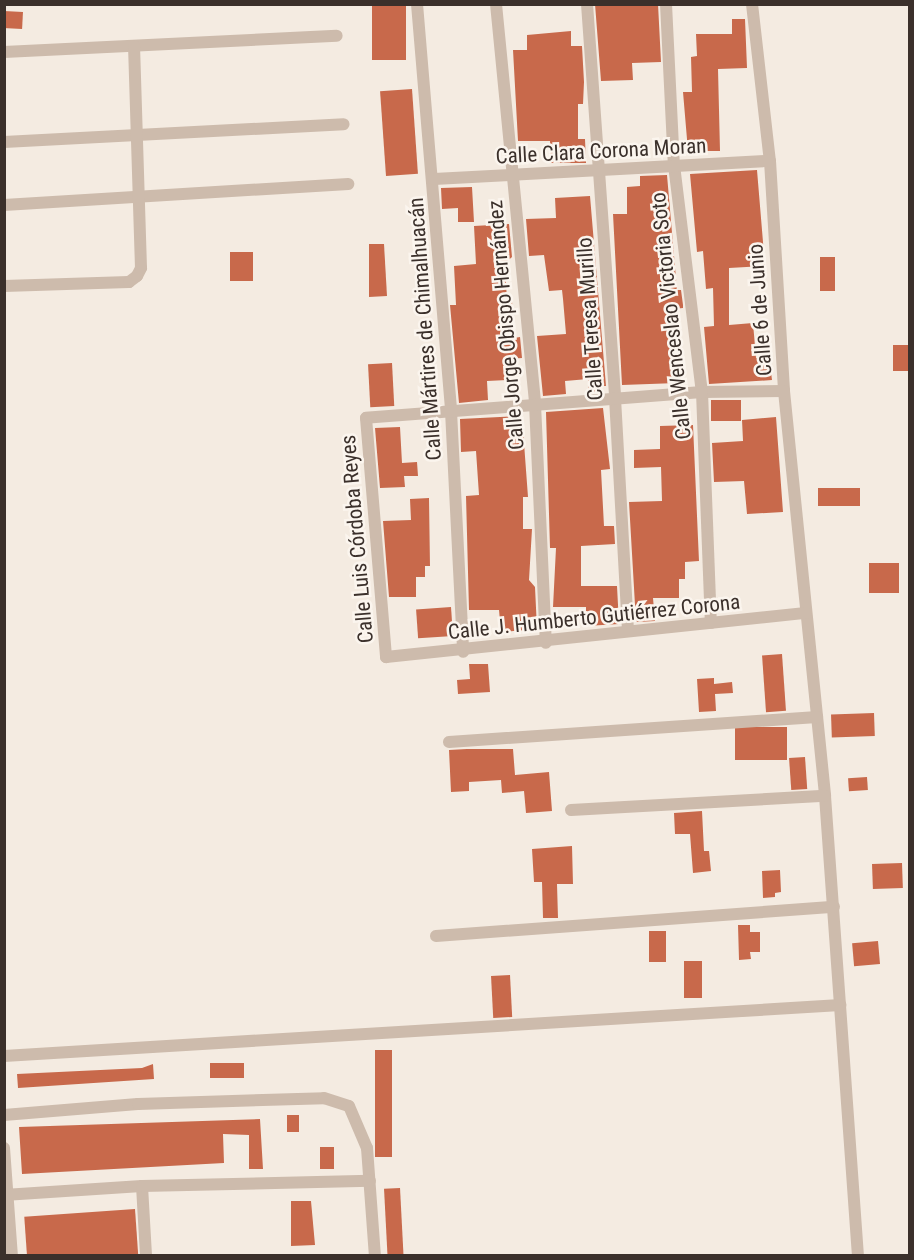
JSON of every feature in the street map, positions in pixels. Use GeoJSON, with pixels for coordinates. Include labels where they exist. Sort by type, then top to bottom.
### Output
{"type":"FeatureCollection","features":[{"type":"Feature","properties":{"kind":"street","name":"Calle Mártires de Chimalhuacán"},"geometry":{"type":"LineString","coordinates":[[417,4],[434,179],[451,411],[463,652]]}},
{"type":"Feature","properties":{"kind":"street","name":"Calle Jorge Obispo Hernández"},"geometry":{"type":"LineString","coordinates":[[496,4],[535,404],[546,643]]}},
{"type":"Feature","properties":{"kind":"street","name":"Calle Teresa Murillo"},"geometry":{"type":"LineString","coordinates":[[586,4],[615,398],[628,631]]}},
{"type":"Feature","properties":{"kind":"street","name":"Calle Wenceslao Victoria Soto"},"geometry":{"type":"LineString","coordinates":[[666,4],[674,165],[702,392],[711,623]]}},
{"type":"Feature","properties":{"kind":"street","name":"Calle 6 de Junio"},"geometry":{"type":"LineString","coordinates":[[752,4],[771,161],[784,391],[825,796],[858,1256]]}},
{"type":"Feature","properties":{"kind":"street"},"geometry":{"type":"LineString","coordinates":[[4,52],[337,36]]}},
{"type":"Feature","properties":{"kind":"street"},"geometry":{"type":"LineString","coordinates":[[4,286],[129,282],[141,267],[135,135],[134,46]]}},
{"type":"Feature","properties":{"kind":"street"},"geometry":{"type":"LineString","coordinates":[[4,142],[344,124]]}},
{"type":"Feature","properties":{"kind":"street","name":"Calle Clara Corona Moran"},"geometry":{"type":"LineString","coordinates":[[434,179],[771,161]]}},
{"type":"Feature","properties":{"kind":"street"},"geometry":{"type":"LineString","coordinates":[[4,205],[348,184]]}},
{"type":"Feature","properties":{"kind":"street"},"geometry":{"type":"LineString","coordinates":[[451,411],[702,392],[784,391]]}},
{"type":"Feature","properties":{"kind":"street","name":"Calle Luis Córdoba Reyes"},"geometry":{"type":"LineString","coordinates":[[386,657],[366,418],[451,411]]}},
{"type":"Feature","properties":{"kind":"street","name":"Calle J. Humberto Gutiérrez Corona"},"geometry":{"type":"LineString","coordinates":[[386,657],[463,652],[628,631],[806,613]]}},
{"type":"Feature","properties":{"kind":"street"},"geometry":{"type":"LineString","coordinates":[[449,741],[817,717]]}},
{"type":"Feature","properties":{"kind":"street"},"geometry":{"type":"LineString","coordinates":[[571,810],[825,796]]}},
{"type":"Feature","properties":{"kind":"street"},"geometry":{"type":"LineString","coordinates":[[436,936],[834,907]]}},
{"type":"Feature","properties":{"kind":"street"},"geometry":{"type":"LineString","coordinates":[[4,1056],[840,1005]]}},
{"type":"Feature","properties":{"kind":"street"},"geometry":{"type":"LineString","coordinates":[[4,1115],[138,1104],[324,1098],[349,1106],[367,1148],[375,1256]]}},
{"type":"Feature","properties":{"kind":"street"},"geometry":{"type":"LineString","coordinates":[[4,1148],[12,1256]]}},
{"type":"Feature","properties":{"kind":"street"},"geometry":{"type":"LineString","coordinates":[[6,1195],[142,1186],[370,1181]]}},
{"type":"Feature","properties":{"kind":"street"},"geometry":{"type":"LineString","coordinates":[[142,1186],[146,1256]]}},
{"type":"Feature","properties":{"kind":"building"},"geometry":{"type":"Polygon","coordinates":[[[372,4],[406,4],[406,60],[372,60],[372,4]]]}},
{"type":"Feature","properties":{"kind":"building"},"geometry":{"type":"Polygon","coordinates":[[[595,4],[658,4],[661,62],[632,63],[633,80],[601,81],[595,4]]]}},
{"type":"Feature","properties":{"kind":"building"},"geometry":{"type":"Polygon","coordinates":[[[4,11],[23,12],[22,29],[4,28],[4,11]]]}},
{"type":"Feature","properties":{"kind":"building"},"geometry":{"type":"Polygon","coordinates":[[[732,19],[745,19],[747,68],[718,69],[720,151],[688,151],[683,92],[692,92],[691,57],[697,56],[696,34],[732,34],[732,19]]]}},
{"type":"Feature","properties":{"kind":"building"},"geometry":{"type":"Polygon","coordinates":[[[571,31],[571,46],[582,46],[584,82],[583,104],[578,104],[578,139],[585,139],[586,163],[551,163],[550,141],[518,141],[513,50],[527,50],[527,35],[571,31]]]}},
{"type":"Feature","properties":{"kind":"building"},"geometry":{"type":"Polygon","coordinates":[[[412,89],[418,174],[386,176],[380,91],[412,89]]]}},
{"type":"Feature","properties":{"kind":"building"},"geometry":{"type":"Polygon","coordinates":[[[757,170],[765,266],[729,268],[729,325],[753,323],[756,358],[769,357],[772,380],[709,384],[704,327],[714,326],[713,288],[706,289],[703,251],[697,252],[690,174],[757,170]]]}},
{"type":"Feature","properties":{"kind":"building"},"geometry":{"type":"Polygon","coordinates":[[[667,175],[677,290],[681,290],[683,305],[683,308],[673,309],[677,383],[622,385],[613,214],[627,214],[627,187],[640,186],[640,176],[667,175]]]}},
{"type":"Feature","properties":{"kind":"building"},"geometry":{"type":"Polygon","coordinates":[[[472,187],[474,222],[458,222],[458,208],[442,209],[441,188],[472,187]]]}},
{"type":"Feature","properties":{"kind":"building"},"geometry":{"type":"Polygon","coordinates":[[[590,196],[606,386],[602,386],[602,391],[589,392],[588,379],[565,381],[566,394],[543,396],[537,336],[566,334],[563,299],[562,290],[549,291],[544,255],[529,256],[526,219],[556,218],[555,198],[590,196]]]}},
{"type":"Feature","properties":{"kind":"building"},"geometry":{"type":"Polygon","coordinates":[[[509,224],[512,257],[505,263],[507,302],[512,301],[514,338],[520,337],[522,358],[506,359],[507,380],[487,381],[488,400],[459,403],[450,305],[456,305],[454,266],[476,264],[474,226],[509,224]]]}},
{"type":"Feature","properties":{"kind":"building"},"geometry":{"type":"Polygon","coordinates":[[[369,244],[384,244],[387,296],[369,297],[369,244]]]}},
{"type":"Feature","properties":{"kind":"building"},"geometry":{"type":"Polygon","coordinates":[[[230,252],[253,252],[253,281],[230,281],[230,252]]]}},
{"type":"Feature","properties":{"kind":"building"},"geometry":{"type":"Polygon","coordinates":[[[820,257],[835,257],[835,291],[820,291],[820,257]]]}},
{"type":"Feature","properties":{"kind":"building"},"geometry":{"type":"Polygon","coordinates":[[[893,345],[909,345],[909,371],[893,371],[893,345]]]}},
{"type":"Feature","properties":{"kind":"building"},"geometry":{"type":"Polygon","coordinates":[[[392,363],[394,406],[370,407],[368,364],[392,363]]]}},
{"type":"Feature","properties":{"kind":"building"},"geometry":{"type":"Polygon","coordinates":[[[711,400],[741,400],[741,421],[711,421],[711,400]]]}},
{"type":"Feature","properties":{"kind":"building"},"geometry":{"type":"Polygon","coordinates":[[[603,408],[610,469],[601,470],[604,526],[614,526],[615,544],[581,546],[581,586],[617,586],[619,624],[586,626],[586,607],[553,607],[556,548],[550,548],[546,412],[603,408]]]}},
{"type":"Feature","properties":{"kind":"building"},"geometry":{"type":"Polygon","coordinates":[[[522,416],[528,497],[523,497],[523,529],[532,529],[529,580],[535,587],[537,629],[501,632],[499,610],[469,610],[466,496],[479,495],[476,451],[461,452],[460,419],[522,416]]]}},
{"type":"Feature","properties":{"kind":"building"},"geometry":{"type":"Polygon","coordinates":[[[776,417],[783,512],[747,514],[744,481],[714,482],[712,443],[743,441],[742,420],[776,417]]]}},
{"type":"Feature","properties":{"kind":"building"},"geometry":{"type":"Polygon","coordinates":[[[693,425],[699,561],[685,562],[685,579],[679,579],[679,598],[653,598],[655,621],[636,622],[629,502],[662,501],[661,467],[634,468],[634,450],[660,449],[660,426],[693,425]]]}},
{"type":"Feature","properties":{"kind":"building"},"geometry":{"type":"Polygon","coordinates":[[[400,427],[402,463],[417,462],[418,476],[404,476],[405,487],[380,488],[375,428],[400,427]]]}},
{"type":"Feature","properties":{"kind":"building"},"geometry":{"type":"Polygon","coordinates":[[[818,488],[860,488],[860,506],[818,506],[818,488]]]}},
{"type":"Feature","properties":{"kind":"building"},"geometry":{"type":"Polygon","coordinates":[[[429,498],[430,566],[425,566],[425,577],[416,577],[416,597],[389,597],[383,521],[411,520],[410,499],[429,498]]]}},
{"type":"Feature","properties":{"kind":"building"},"geometry":{"type":"Polygon","coordinates":[[[869,563],[899,563],[899,593],[869,593],[869,563]]]}},
{"type":"Feature","properties":{"kind":"building"},"geometry":{"type":"Polygon","coordinates":[[[451,607],[453,636],[418,638],[416,609],[451,607]]]}},
{"type":"Feature","properties":{"kind":"building"},"geometry":{"type":"Polygon","coordinates":[[[782,654],[786,711],[766,712],[762,655],[782,654]]]}},
{"type":"Feature","properties":{"kind":"building"},"geometry":{"type":"Polygon","coordinates":[[[469,664],[488,664],[490,692],[458,694],[457,680],[470,679],[469,664]]]}},
{"type":"Feature","properties":{"kind":"building"},"geometry":{"type":"Polygon","coordinates":[[[714,678],[714,684],[732,682],[733,693],[715,694],[716,711],[699,712],[697,679],[714,678]]]}},
{"type":"Feature","properties":{"kind":"building"},"geometry":{"type":"Polygon","coordinates":[[[874,713],[875,736],[832,737],[831,715],[874,713]]]}},
{"type":"Feature","properties":{"kind":"building"},"geometry":{"type":"Polygon","coordinates":[[[735,727],[787,727],[787,760],[735,760],[735,727]]]}},
{"type":"Feature","properties":{"kind":"building"},"geometry":{"type":"Polygon","coordinates":[[[513,749],[515,775],[549,772],[552,811],[526,813],[524,791],[502,793],[501,780],[469,782],[469,791],[451,792],[449,750],[513,749]]]}},
{"type":"Feature","properties":{"kind":"building"},"geometry":{"type":"Polygon","coordinates":[[[805,757],[807,789],[791,790],[789,758],[805,757]]]}},
{"type":"Feature","properties":{"kind":"building"},"geometry":{"type":"Polygon","coordinates":[[[867,777],[868,790],[849,791],[848,778],[867,777]]]}},
{"type":"Feature","properties":{"kind":"building"},"geometry":{"type":"Polygon","coordinates":[[[702,811],[704,851],[709,851],[711,871],[693,873],[690,834],[675,834],[674,813],[702,811]]]}},
{"type":"Feature","properties":{"kind":"building"},"geometry":{"type":"Polygon","coordinates":[[[572,846],[573,884],[557,884],[558,918],[543,918],[542,882],[534,882],[532,849],[572,846]]]}},
{"type":"Feature","properties":{"kind":"building"},"geometry":{"type":"Polygon","coordinates":[[[902,863],[903,888],[873,889],[872,864],[902,863]]]}},
{"type":"Feature","properties":{"kind":"building"},"geometry":{"type":"Polygon","coordinates":[[[780,870],[781,892],[775,893],[775,897],[763,898],[762,871],[780,870]]]}},
{"type":"Feature","properties":{"kind":"building"},"geometry":{"type":"Polygon","coordinates":[[[738,925],[750,925],[750,932],[760,932],[760,952],[750,952],[751,959],[739,960],[738,925]]]}},
{"type":"Feature","properties":{"kind":"building"},"geometry":{"type":"Polygon","coordinates":[[[649,931],[666,931],[666,962],[649,962],[649,931]]]}},
{"type":"Feature","properties":{"kind":"building"},"geometry":{"type":"Polygon","coordinates":[[[878,941],[880,964],[854,966],[852,943],[878,941]]]}},
{"type":"Feature","properties":{"kind":"building"},"geometry":{"type":"Polygon","coordinates":[[[684,961],[702,961],[702,998],[684,998],[684,961]]]}},
{"type":"Feature","properties":{"kind":"building"},"geometry":{"type":"Polygon","coordinates":[[[510,975],[512,1017],[493,1018],[491,976],[510,975]]]}},
{"type":"Feature","properties":{"kind":"building"},"geometry":{"type":"Polygon","coordinates":[[[375,1050],[392,1050],[392,1157],[375,1157],[375,1050]]]}},
{"type":"Feature","properties":{"kind":"building"},"geometry":{"type":"Polygon","coordinates":[[[210,1063],[244,1063],[244,1078],[210,1078],[210,1063]]]}},
{"type":"Feature","properties":{"kind":"building"},"geometry":{"type":"Polygon","coordinates":[[[153,1064],[154,1079],[18,1088],[17,1074],[142,1068],[153,1064]]]}},
{"type":"Feature","properties":{"kind":"building"},"geometry":{"type":"Polygon","coordinates":[[[287,1115],[299,1115],[299,1132],[287,1132],[287,1115]]]}},
{"type":"Feature","properties":{"kind":"building"},"geometry":{"type":"Polygon","coordinates":[[[260,1119],[263,1169],[249,1169],[249,1135],[223,1134],[224,1163],[22,1174],[19,1127],[260,1119]]]}},
{"type":"Feature","properties":{"kind":"building"},"geometry":{"type":"Polygon","coordinates":[[[320,1147],[334,1147],[334,1169],[320,1169],[320,1147]]]}},
{"type":"Feature","properties":{"kind":"building"},"geometry":{"type":"Polygon","coordinates":[[[400,1188],[404,1256],[388,1256],[384,1189],[400,1188]]]}},
{"type":"Feature","properties":{"kind":"building"},"geometry":{"type":"Polygon","coordinates":[[[291,1201],[311,1201],[315,1245],[291,1246],[291,1201]]]}},
{"type":"Feature","properties":{"kind":"building"},"geometry":{"type":"Polygon","coordinates":[[[135,1209],[138,1254],[27,1256],[24,1217],[135,1209]]]}}]}
